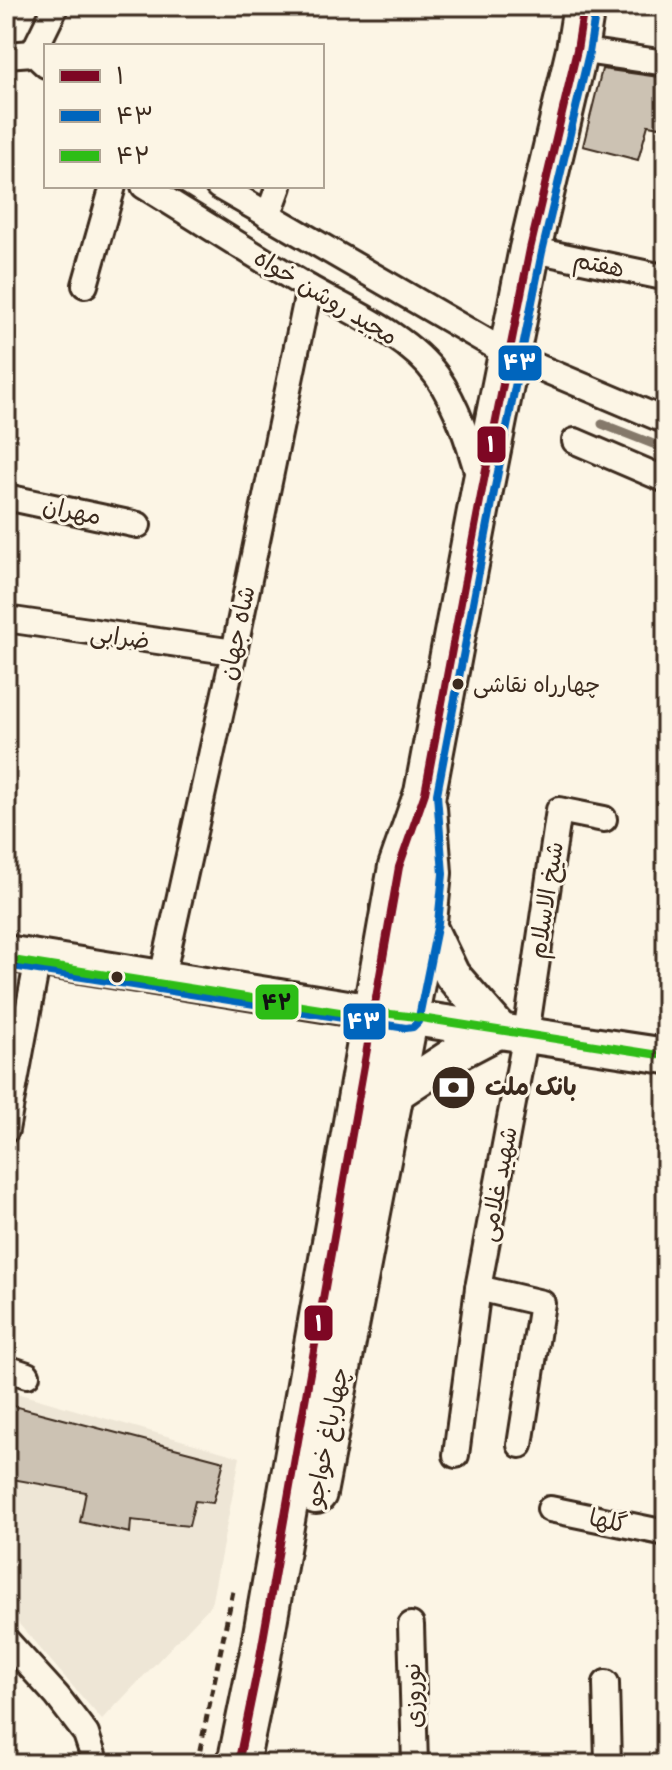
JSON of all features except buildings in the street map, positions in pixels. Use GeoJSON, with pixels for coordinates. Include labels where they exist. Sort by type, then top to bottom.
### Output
{"type":"FeatureCollection","features":[{"type":"Feature","properties":{"kind":"main road"},"geometry":{"type":"LineString","coordinates":[[390,1014],[399,867],[425,793],[530,249],[577,50],[584,6]]}},
{"type":"Feature","properties":{"kind":"main road"},"geometry":{"type":"LineString","coordinates":[[390,1014],[426,921],[431,873],[425,793]]}},
{"type":"Feature","properties":{"kind":"main road"},"geometry":{"type":"LineString","coordinates":[[426,921],[452,975],[513,1032]]}},
{"type":"Feature","properties":{"kind":"main road"},"geometry":{"type":"LineString","coordinates":[[22,955],[666,1056]]}},
{"type":"Feature","properties":{"kind":"main road","name":"چهارباغ خواجو"},"geometry":{"type":"LineString","coordinates":[[264,1764],[393,1095],[390,1014]]}},
{"type":"Feature","properties":{"kind":"main road","name":"چهارباغ خواجو"},"geometry":{"type":"LineString","coordinates":[[238,1764],[390,1014]]}},
{"type":"Feature","properties":{"kind":"main road"},"geometry":{"type":"LineString","coordinates":[[393,1095],[460,1051],[513,1032]]}},
{"type":"Feature","properties":{"kind":"street"},"geometry":{"type":"LineString","coordinates":[[6,55],[39,59],[56,6]]}},
{"type":"Feature","properties":{"kind":"street"},"geometry":{"type":"LineString","coordinates":[[577,50],[666,63]]}},
{"type":"Feature","properties":{"kind":"street"},"geometry":{"type":"LineString","coordinates":[[85,285],[112,188]]}},
{"type":"Feature","properties":{"kind":"street","name":"مجید روشن خواه"},"geometry":{"type":"LineString","coordinates":[[147,188],[309,288],[374,323],[410,349],[436,375],[455,408],[469,442],[482,490]]}},
{"type":"Feature","properties":{"kind":"street","name":"مجید روشن خواه"},"geometry":{"type":"LineString","coordinates":[[221,188],[510,355],[666,421]]}},
{"type":"Feature","properties":{"kind":"street"},"geometry":{"type":"LineString","coordinates":[[268,216],[278,188]]}},
{"type":"Feature","properties":{"kind":"street","name":"هفتم"},"geometry":{"type":"LineString","coordinates":[[530,249],[663,277],[666,273]]}},
{"type":"Feature","properties":{"kind":"street","name":"شاه جهان"},"geometry":{"type":"LineString","coordinates":[[162,977],[234,652],[309,288]]}},
{"type":"Feature","properties":{"kind":"street"},"geometry":{"type":"LineString","coordinates":[[575,441],[666,480]]}},
{"type":"Feature","properties":{"kind":"street","name":"مهران"},"geometry":{"type":"LineString","coordinates":[[6,497],[138,525]]}},
{"type":"Feature","properties":{"kind":"street","name":"ضرابی"},"geometry":{"type":"LineString","coordinates":[[6,619],[234,652]]}},
{"type":"Feature","properties":{"kind":"street","name":"شیخ الاسلام"},"geometry":{"type":"LineString","coordinates":[[513,1032],[559,810],[604,819]]}},
{"type":"Feature","properties":{"kind":"street"},"geometry":{"type":"LineString","coordinates":[[6,1130],[22,955]]}},
{"type":"Feature","properties":{"kind":"street","name":"شهید غلامی"},"geometry":{"type":"LineString","coordinates":[[456,1455],[513,1032]]}},
{"type":"Feature","properties":{"kind":"street"},"geometry":{"type":"LineString","coordinates":[[478,1288],[542,1303],[520,1445]]}},
{"type":"Feature","properties":{"kind":"street","name":"گلها"},"geometry":{"type":"LineString","coordinates":[[550,1509],[666,1533]]}},
{"type":"Feature","properties":{"kind":"street","name":"نوروزی"},"geometry":{"type":"LineString","coordinates":[[411,1625],[415,1764]]}},
{"type":"Feature","properties":{"kind":"street"},"geometry":{"type":"LineString","coordinates":[[6,1640],[57,1696],[86,1734],[96,1764]]}},
{"type":"Feature","properties":{"kind":"street"},"geometry":{"type":"LineString","coordinates":[[606,1683],[608,1764]]}},
{"type":"Feature","properties":{"kind":"shaded area"},"geometry":{"type":"Polygon","coordinates":[[[6,1390],[240,1457],[211,1605],[102,1720],[6,1609],[6,1390]]]}},
{"type":"Feature","properties":{"kind":"waterway"},"geometry":{"type":"LineString","coordinates":[[602,424],[666,449]]}},
{"type":"Feature","properties":{"kind":"transit line","name":"۱"},"geometry":{"type":"LineString","coordinates":[[238,1764],[260,1657],[399,867],[425,793],[530,249],[577,50],[584,6]]}},
{"type":"Feature","properties":{"kind":"transit line","name":"۴۳"},"geometry":{"type":"LineString","coordinates":[[6,965],[406,1028],[418,1022],[438,923],[443,874],[437,794],[542,252],[589,53],[596,8]]}},
{"type":"Feature","properties":{"kind":"transit line","name":"۴۲"},"geometry":{"type":"LineString","coordinates":[[6,959],[365,1016],[373,1012],[408,1016],[666,1056]]}},
{"type":"Feature","properties":{"kind":"place","name":"چهارراه نقاشی"},"geometry":{"type":"Point","coordinates":[458,684]}},
{"type":"Feature","properties":{"kind":"place","name":"بانک ملت"},"geometry":{"type":"Point","coordinates":[454,1087]}}]}
